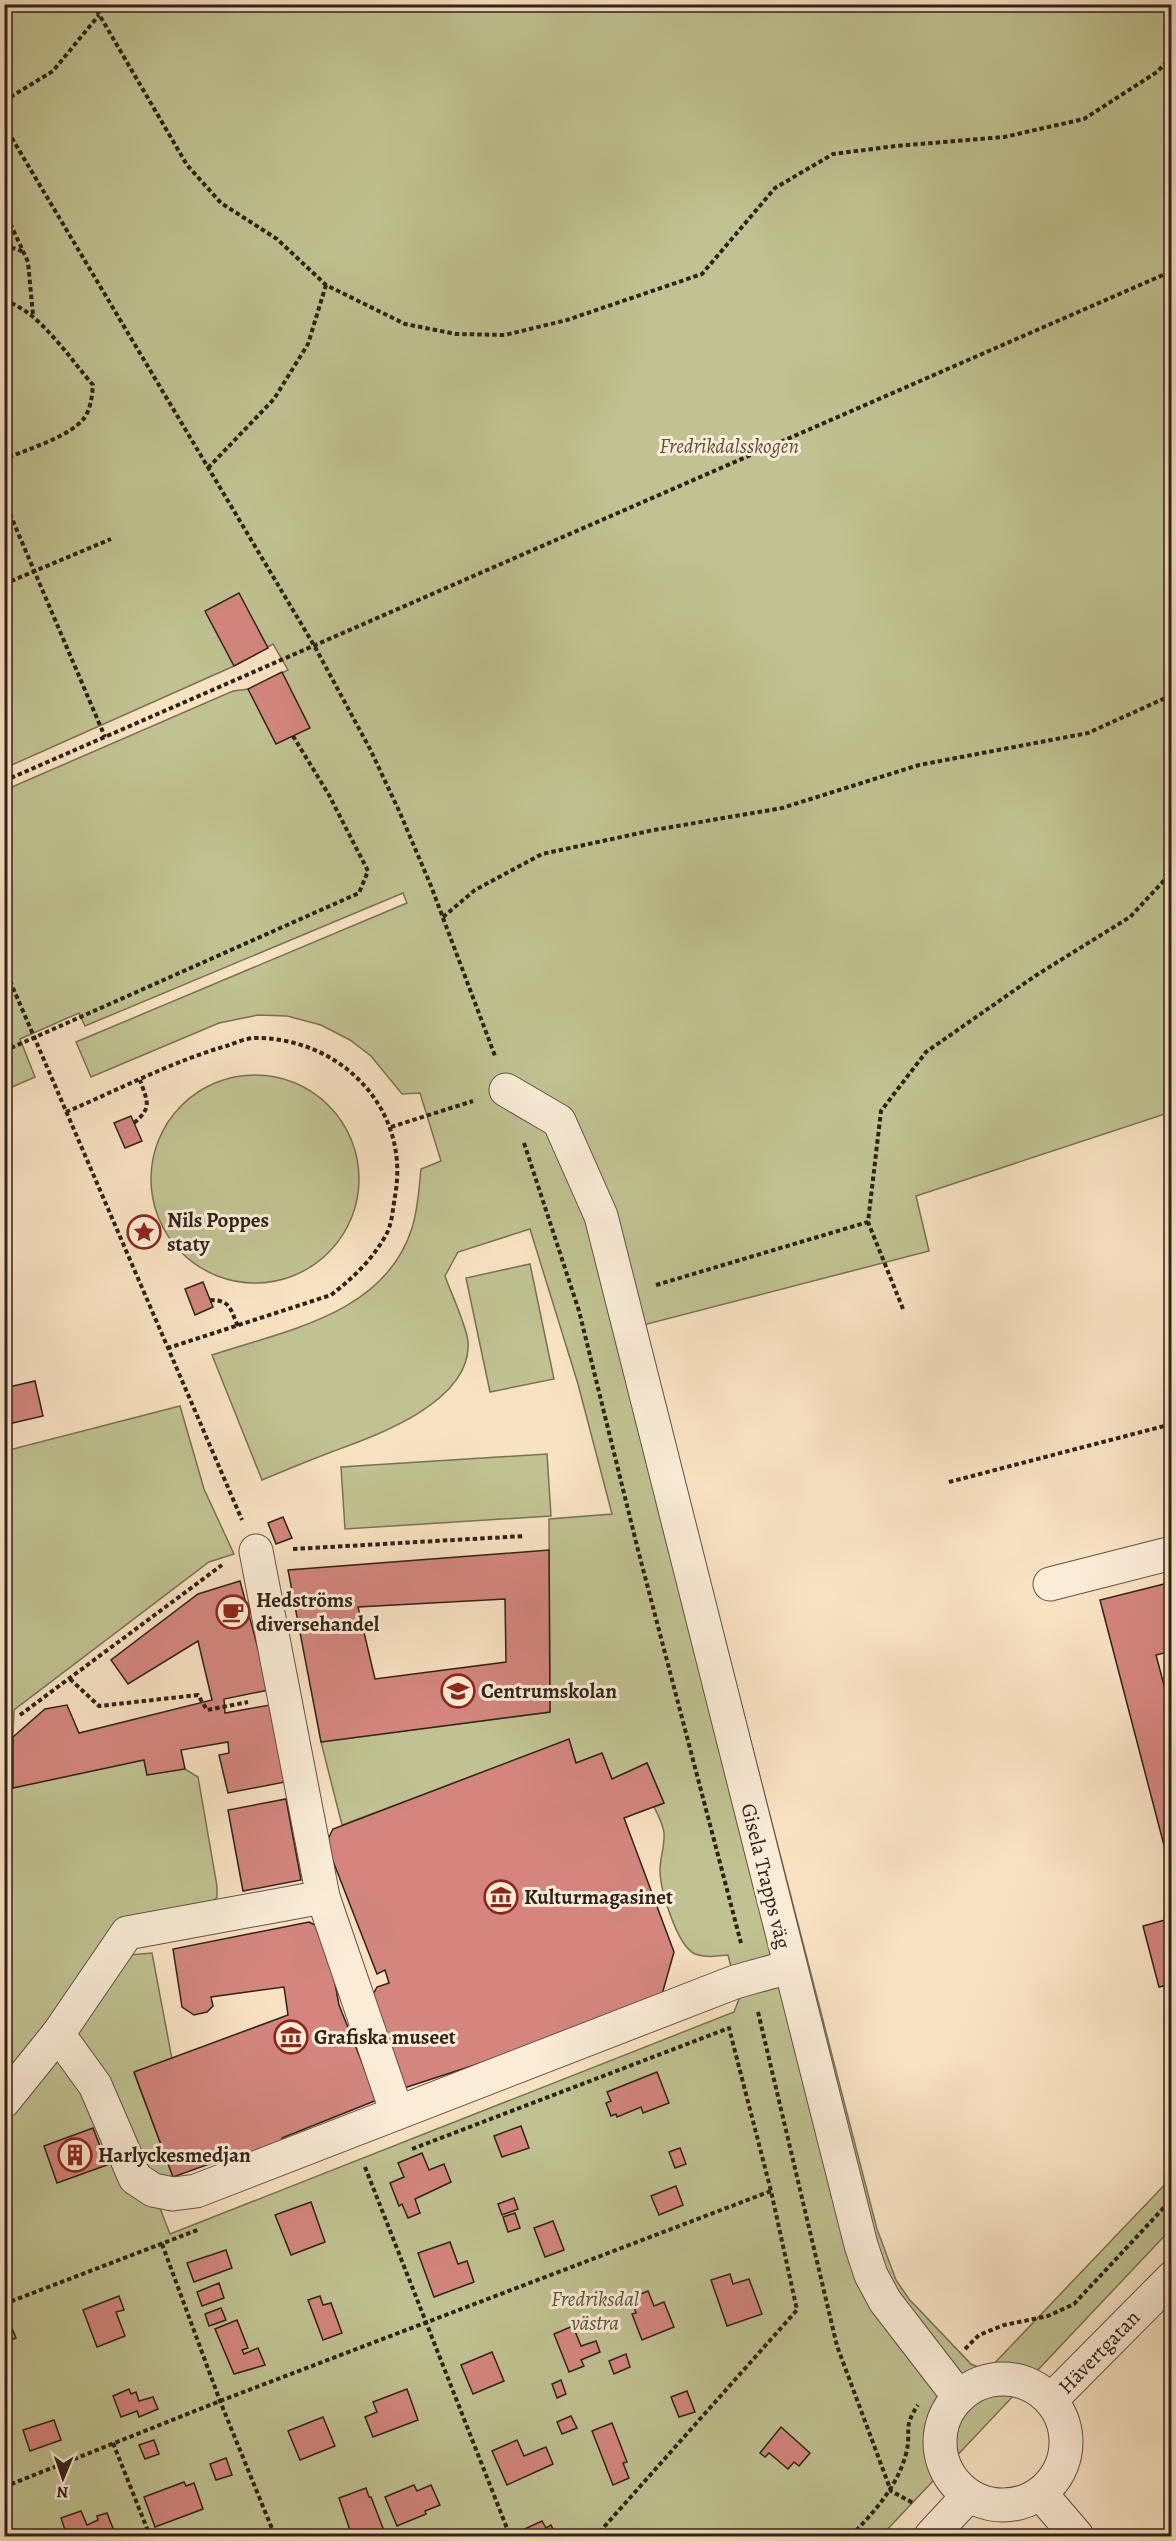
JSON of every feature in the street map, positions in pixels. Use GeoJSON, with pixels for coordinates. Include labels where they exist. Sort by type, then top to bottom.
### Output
{"type":"FeatureCollection","features":[{"type":"Feature","properties":{"kind":"street","name":"Gisela Trapps väg"},"geometry":{"type":"LineString","coordinates":[[506,1090],[559,1121],[601,1216],[861,2245],[871,2275],[900,2322],[950,2384]]}},
{"type":"Feature","properties":{"kind":"street"},"geometry":{"type":"LineString","coordinates":[[256,1551],[323,1897],[397,2113]]}},
{"type":"Feature","properties":{"kind":"street"},"geometry":{"type":"LineString","coordinates":[[1050,1584],[1172,1553]]}},
{"type":"Feature","properties":{"kind":"street"},"geometry":{"type":"LineString","coordinates":[[4,2101],[58,2034],[126,1933],[323,1897]]}},
{"type":"Feature","properties":{"kind":"street"},"geometry":{"type":"LineString","coordinates":[[58,2034],[95,2085],[135,2178],[153,2190],[173,2194],[196,2191],[735,1982],[789,1966]]}},
{"type":"Feature","properties":{"kind":"street","name":"Hävertgatan"},"geometry":{"type":"LineString","coordinates":[[1051,2400],[1168,2288]]}},
{"type":"Feature","properties":{"kind":"street"},"geometry":{"type":"LineString","coordinates":[[1006,2379],[1031,2385],[1051,2400],[1064,2423],[1066,2450],[1058,2474],[1041,2494],[1017,2505],[992,2505],[968,2496],[948,2475],[939,2448],[950,2384],[1006,2379]]}},
{"type":"Feature","properties":{"kind":"street"},"geometry":{"type":"LineString","coordinates":[[1041,2494],[1077,2536]]}},
{"type":"Feature","properties":{"kind":"street"},"geometry":{"type":"LineString","coordinates":[[931,2536],[968,2496]]}},
{"type":"Feature","properties":{"kind":"path"},"geometry":{"type":"LineString","coordinates":[[93,4],[187,165],[221,203],[277,239],[326,285],[405,324],[456,334],[505,334],[567,320],[702,274],[775,188],[833,154],[1004,137],[1084,119],[1157,72],[1172,56]]}},
{"type":"Feature","properties":{"kind":"path"},"geometry":{"type":"LineString","coordinates":[[4,101],[53,71],[99,15]]}},
{"type":"Feature","properties":{"kind":"path"},"geometry":{"type":"LineString","coordinates":[[4,125],[315,647],[370,749],[400,813],[442,917],[506,1090],[579,1311],[638,1551],[750,1978],[837,2346],[891,2491]]}},
{"type":"Feature","properties":{"kind":"path"},"geometry":{"type":"LineString","coordinates":[[4,210],[28,262],[33,316]]}},
{"type":"Feature","properties":{"kind":"path"},"geometry":{"type":"LineString","coordinates":[[4,245],[24,252]]}},
{"type":"Feature","properties":{"kind":"path"},"geometry":{"type":"LineString","coordinates":[[4,781],[1172,271]]}},
{"type":"Feature","properties":{"kind":"path"},"geometry":{"type":"LineString","coordinates":[[208,468],[274,399],[308,344],[326,285]]}},
{"type":"Feature","properties":{"kind":"path"},"geometry":{"type":"LineString","coordinates":[[4,301],[13,303],[33,316],[93,385],[92,399],[84,418],[58,437],[4,459]]}},
{"type":"Feature","properties":{"kind":"path"},"geometry":{"type":"LineString","coordinates":[[4,500],[105,737]]}},
{"type":"Feature","properties":{"kind":"path"},"geometry":{"type":"LineString","coordinates":[[4,584],[111,539]]}},
{"type":"Feature","properties":{"kind":"path"},"geometry":{"type":"LineString","coordinates":[[442,917],[475,890],[542,854],[654,830],[782,808],[919,765],[1088,733],[1172,695]]}},
{"type":"Feature","properties":{"kind":"path"},"geometry":{"type":"LineString","coordinates":[[4,1051],[359,893],[368,871],[329,795],[293,736]]}},
{"type":"Feature","properties":{"kind":"path"},"geometry":{"type":"LineString","coordinates":[[903,1309],[868,1222],[881,1111],[926,1052],[1035,976],[1130,917],[1172,872]]}},
{"type":"Feature","properties":{"kind":"path"},"geometry":{"type":"LineString","coordinates":[[4,967],[256,1551]]}},
{"type":"Feature","properties":{"kind":"path"},"geometry":{"type":"LineString","coordinates":[[66,1112],[207,1051],[254,1038],[286,1040],[325,1052],[351,1072],[373,1095],[391,1127],[397,1151],[398,1184],[387,1233],[371,1258],[351,1279],[331,1295],[168,1348]]}},
{"type":"Feature","properties":{"kind":"path"},"geometry":{"type":"LineString","coordinates":[[134,1123],[145,1114],[148,1105],[140,1080]]}},
{"type":"Feature","properties":{"kind":"path"},"geometry":{"type":"LineString","coordinates":[[391,1127],[506,1090]]}},
{"type":"Feature","properties":{"kind":"path"},"geometry":{"type":"LineString","coordinates":[[579,1311],[620,1295],[868,1222]]}},
{"type":"Feature","properties":{"kind":"path"},"geometry":{"type":"LineString","coordinates":[[210,1300],[222,1300],[230,1306],[238,1326]]}},
{"type":"Feature","properties":{"kind":"path"},"geometry":{"type":"LineString","coordinates":[[949,1482],[1172,1424]]}},
{"type":"Feature","properties":{"kind":"path"},"geometry":{"type":"LineString","coordinates":[[70,1679],[99,1706],[198,1695],[207,1710],[284,1696]]}},
{"type":"Feature","properties":{"kind":"path"},"geometry":{"type":"LineString","coordinates":[[596,2536],[797,2310],[771,2191],[729,2028]]}},
{"type":"Feature","properties":{"kind":"path"},"geometry":{"type":"LineString","coordinates":[[365,2167],[510,2536]]}},
{"type":"Feature","properties":{"kind":"path"},"geometry":{"type":"LineString","coordinates":[[4,2487],[113,2443],[771,2191]]}},
{"type":"Feature","properties":{"kind":"path"},"geometry":{"type":"LineString","coordinates":[[851,2536],[891,2491],[907,2453],[908,2419],[950,2384],[979,2335],[1004,2325],[1047,2316],[1074,2304],[1172,2199]]}},
{"type":"Feature","properties":{"kind":"path"},"geometry":{"type":"LineString","coordinates":[[162,2244],[220,2402],[275,2536]]}},
{"type":"Feature","properties":{"kind":"path"},"geometry":{"type":"LineString","coordinates":[[113,2443],[150,2536]]}},
{"type":"Feature","properties":{"kind":"path"},"geometry":{"type":"LineString","coordinates":[[4,2519],[11,2536]]}},
{"type":"Feature","properties":{"kind":"green space"},"geometry":{"type":"Polygon","coordinates":[[[5,5],[1171,5],[1171,1112],[916,1196],[929,1251],[643,1325],[877,2229],[896,2280],[909,2299],[971,2364],[987,2371],[1171,2178],[1171,2229],[881,2536],[5,2536],[5,1451],[180,1406],[204,1489],[234,1554],[209,1562],[14,1710],[13,1737],[144,1760],[147,1775],[185,1769],[198,1777],[217,1897],[208,1909],[146,1920],[129,1955],[152,1953],[172,2059],[134,2073],[173,2177],[156,2198],[170,2234],[734,2012],[739,1999],[728,1955],[695,1954],[688,1949],[676,1929],[661,1879],[664,1833],[654,1807],[664,1803],[647,1763],[612,1779],[602,1754],[576,1763],[569,1740],[342,1825],[321,1742],[550,1712],[549,1519],[612,1514],[578,1384],[530,1229],[458,1252],[445,1276],[468,1341],[465,1362],[455,1381],[439,1398],[397,1425],[374,1436],[262,1480],[212,1355],[301,1327],[357,1299],[380,1281],[399,1257],[412,1228],[421,1169],[441,1161],[420,1093],[402,1094],[371,1056],[350,1040],[321,1025],[287,1016],[258,1015],[219,1023],[91,1077],[76,1042],[407,903],[403,893],[85,1026],[79,1013],[20,1039],[35,1077],[5,1090],[5,790],[233,691],[249,689],[288,670],[273,644],[234,666],[5,768],[5,5]]]}},
{"type":"Feature","properties":{"kind":"green space"},"geometry":{"type":"Polygon","coordinates":[[[255,1075],[275,1077],[295,1083],[321,1099],[335,1113],[351,1139],[357,1159],[359,1179],[357,1199],[351,1219],[335,1245],[321,1259],[295,1275],[275,1281],[255,1283],[235,1281],[215,1275],[189,1259],[175,1245],[159,1219],[153,1199],[151,1179],[153,1159],[159,1139],[175,1113],[189,1099],[215,1083],[235,1077],[255,1075]]]}},
{"type":"Feature","properties":{"kind":"green space"},"geometry":{"type":"Polygon","coordinates":[[[530,1264],[554,1379],[490,1392],[466,1278],[530,1264]]]}},
{"type":"Feature","properties":{"kind":"green space"},"geometry":{"type":"Polygon","coordinates":[[[547,1454],[551,1516],[345,1529],[341,1467],[547,1454]]]}},
{"type":"Feature","properties":{"kind":"building"},"geometry":{"type":"Polygon","coordinates":[[[239,593],[268,648],[234,666],[205,611],[239,593]]]}},
{"type":"Feature","properties":{"kind":"building"},"geometry":{"type":"Polygon","coordinates":[[[282,672],[310,728],[276,744],[248,689],[282,672]]]}},
{"type":"Feature","properties":{"kind":"building"},"geometry":{"type":"Polygon","coordinates":[[[131,1116],[142,1141],[125,1148],[114,1123],[131,1116]]]}},
{"type":"Feature","properties":{"kind":"building"},"geometry":{"type":"Polygon","coordinates":[[[203,1282],[213,1307],[195,1315],[185,1289],[203,1282]]]}},
{"type":"Feature","properties":{"kind":"building"},"geometry":{"type":"Polygon","coordinates":[[[35,1381],[43,1416],[4,1425],[4,1388],[35,1381]]]}},
{"type":"Feature","properties":{"kind":"building"},"geometry":{"type":"Polygon","coordinates":[[[283,1517],[292,1538],[276,1544],[268,1523],[283,1517]]]}},
{"type":"Feature","properties":{"kind":"building"},"geometry":{"type":"Polygon","coordinates":[[[549,1550],[550,1712],[321,1742],[288,1570],[549,1550]],[[505,1599],[358,1607],[375,1679],[506,1662],[505,1599]]]}},
{"type":"Feature","properties":{"kind":"building"},"geometry":{"type":"Polygon","coordinates":[[[240,1581],[269,1690],[224,1699],[225,1713],[270,1705],[285,1782],[228,1793],[219,1755],[229,1753],[228,1742],[181,1750],[185,1769],[147,1775],[144,1760],[13,1788],[13,1737],[45,1709],[67,1705],[79,1733],[212,1700],[198,1641],[128,1684],[111,1660],[198,1594],[240,1581]]]}},
{"type":"Feature","properties":{"kind":"building"},"geometry":{"type":"Polygon","coordinates":[[[1172,1582],[1172,1651],[1156,1655],[1169,1704],[1172,1704],[1172,1876],[1100,1600],[1172,1582]]]}},
{"type":"Feature","properties":{"kind":"building","name":"Kulturmagasinet"},"geometry":{"type":"Polygon","coordinates":[[[569,1739],[576,1763],[602,1753],[612,1779],[647,1763],[664,1803],[624,1818],[674,1952],[659,2005],[404,2088],[368,2004],[377,1987],[389,1983],[385,1970],[377,1974],[326,1843],[333,1829],[569,1739]]]}},
{"type":"Feature","properties":{"kind":"building"},"geometry":{"type":"Polygon","coordinates":[[[286,1799],[301,1880],[243,1891],[228,1810],[286,1799]]]}},
{"type":"Feature","properties":{"kind":"building"},"geometry":{"type":"Polygon","coordinates":[[[1172,1918],[1172,1984],[1159,1987],[1143,1926],[1172,1918]]]}},
{"type":"Feature","properties":{"kind":"building","name":"Grafiska museet"},"geometry":{"type":"Polygon","coordinates":[[[309,1922],[325,1930],[339,2005],[377,2100],[282,2138],[285,2147],[225,2169],[223,2159],[173,2177],[134,2072],[288,2015],[284,1987],[211,1997],[213,2006],[207,2012],[194,2015],[182,2007],[173,1949],[309,1922]]]}},
{"type":"Feature","properties":{"kind":"building"},"geometry":{"type":"Polygon","coordinates":[[[657,2072],[669,2103],[643,2113],[641,2107],[617,2117],[616,2114],[611,2116],[606,2103],[611,2101],[607,2092],[657,2072]]]}},
{"type":"Feature","properties":{"kind":"building"},"geometry":{"type":"Polygon","coordinates":[[[521,2126],[529,2148],[502,2157],[494,2136],[521,2126]]]}},
{"type":"Feature","properties":{"kind":"building","name":"Harlyckesmedjan"},"geometry":{"type":"Polygon","coordinates":[[[93,2128],[107,2165],[57,2183],[44,2146],[93,2128]]]}},
{"type":"Feature","properties":{"kind":"building"},"geometry":{"type":"Polygon","coordinates":[[[680,2148],[686,2164],[675,2168],[669,2152],[680,2148]]]}},
{"type":"Feature","properties":{"kind":"building"},"geometry":{"type":"Polygon","coordinates":[[[422,2153],[429,2170],[444,2164],[451,2182],[415,2199],[420,2213],[408,2218],[402,2204],[399,2206],[390,2183],[404,2177],[398,2163],[422,2153]]]}},
{"type":"Feature","properties":{"kind":"building"},"geometry":{"type":"Polygon","coordinates":[[[676,2186],[683,2205],[659,2215],[651,2196],[676,2186]]]}},
{"type":"Feature","properties":{"kind":"building"},"geometry":{"type":"Polygon","coordinates":[[[514,2198],[518,2209],[502,2215],[498,2204],[514,2198]]]}},
{"type":"Feature","properties":{"kind":"building"},"geometry":{"type":"Polygon","coordinates":[[[311,2202],[325,2242],[291,2255],[275,2215],[311,2202]]]}},
{"type":"Feature","properties":{"kind":"building"},"geometry":{"type":"Polygon","coordinates":[[[515,2213],[520,2228],[508,2232],[503,2217],[515,2213]]]}},
{"type":"Feature","properties":{"kind":"building"},"geometry":{"type":"Polygon","coordinates":[[[553,2221],[564,2250],[545,2257],[534,2228],[553,2221]]]}},
{"type":"Feature","properties":{"kind":"building"},"geometry":{"type":"Polygon","coordinates":[[[450,2242],[458,2264],[467,2261],[474,2282],[434,2297],[418,2253],[450,2242]]]}},
{"type":"Feature","properties":{"kind":"building"},"geometry":{"type":"Polygon","coordinates":[[[226,2250],[232,2268],[194,2282],[187,2263],[226,2250]]]}},
{"type":"Feature","properties":{"kind":"building"},"geometry":{"type":"Polygon","coordinates":[[[730,2274],[733,2284],[749,2279],[762,2314],[727,2326],[711,2280],[730,2274]]]}},
{"type":"Feature","properties":{"kind":"building"},"geometry":{"type":"Polygon","coordinates":[[[219,2283],[224,2298],[202,2306],[197,2292],[219,2283]]]}},
{"type":"Feature","properties":{"kind":"building"},"geometry":{"type":"Polygon","coordinates":[[[648,2291],[654,2306],[664,2302],[674,2327],[642,2340],[632,2314],[636,2313],[631,2298],[648,2291]]]}},
{"type":"Feature","properties":{"kind":"building"},"geometry":{"type":"Polygon","coordinates":[[[119,2296],[124,2310],[116,2312],[125,2336],[97,2347],[83,2310],[119,2296]]]}},
{"type":"Feature","properties":{"kind":"building"},"geometry":{"type":"Polygon","coordinates":[[[320,2296],[323,2305],[331,2303],[342,2333],[323,2340],[308,2300],[320,2296]]]}},
{"type":"Feature","properties":{"kind":"building"},"geometry":{"type":"Polygon","coordinates":[[[221,2308],[226,2320],[209,2326],[205,2314],[221,2308]]]}},
{"type":"Feature","properties":{"kind":"building"},"geometry":{"type":"Polygon","coordinates":[[[237,2320],[248,2348],[242,2350],[244,2354],[258,2348],[265,2365],[234,2374],[215,2329],[237,2320]]]}},
{"type":"Feature","properties":{"kind":"building"},"geometry":{"type":"Polygon","coordinates":[[[11,2326],[16,2338],[4,2342],[4,2329],[11,2326]]]}},
{"type":"Feature","properties":{"kind":"building"},"geometry":{"type":"Polygon","coordinates":[[[573,2326],[581,2346],[596,2341],[600,2352],[581,2360],[584,2366],[569,2372],[554,2334],[573,2326]]]}},
{"type":"Feature","properties":{"kind":"building"},"geometry":{"type":"Polygon","coordinates":[[[492,2352],[504,2381],[473,2394],[461,2365],[492,2352]]]}},
{"type":"Feature","properties":{"kind":"building"},"geometry":{"type":"Polygon","coordinates":[[[626,2354],[630,2367],[614,2374],[609,2361],[626,2354]]]}},
{"type":"Feature","properties":{"kind":"building"},"geometry":{"type":"Polygon","coordinates":[[[561,2380],[566,2394],[557,2398],[552,2384],[561,2380]]]}},
{"type":"Feature","properties":{"kind":"building"},"geometry":{"type":"Polygon","coordinates":[[[129,2389],[131,2394],[136,2392],[139,2401],[153,2397],[158,2409],[139,2417],[137,2411],[121,2417],[113,2396],[129,2389]]]}},
{"type":"Feature","properties":{"kind":"building"},"geometry":{"type":"Polygon","coordinates":[[[407,2389],[418,2420],[373,2437],[365,2417],[377,2412],[373,2402],[407,2389]]]}},
{"type":"Feature","properties":{"kind":"building"},"geometry":{"type":"Polygon","coordinates":[[[687,2391],[695,2412],[679,2417],[671,2397],[687,2391]]]}},
{"type":"Feature","properties":{"kind":"building"},"geometry":{"type":"Polygon","coordinates":[[[571,2416],[577,2428],[562,2434],[557,2422],[571,2416]]]}},
{"type":"Feature","properties":{"kind":"building"},"geometry":{"type":"Polygon","coordinates":[[[323,2417],[335,2446],[300,2460],[288,2431],[323,2417]]]}},
{"type":"Feature","properties":{"kind":"building"},"geometry":{"type":"Polygon","coordinates":[[[54,2420],[61,2440],[30,2451],[23,2430],[54,2420]]]}},
{"type":"Feature","properties":{"kind":"building"},"geometry":{"type":"Polygon","coordinates":[[[612,2423],[627,2462],[623,2463],[629,2478],[613,2485],[592,2431],[612,2423]]]}},
{"type":"Feature","properties":{"kind":"building"},"geometry":{"type":"Polygon","coordinates":[[[781,2427],[810,2453],[799,2466],[794,2462],[788,2469],[769,2453],[765,2457],[760,2453],[781,2427]]]}},
{"type":"Feature","properties":{"kind":"building"},"geometry":{"type":"Polygon","coordinates":[[[154,2440],[159,2454],[145,2459],[139,2445],[154,2440]]]}},
{"type":"Feature","properties":{"kind":"building"},"geometry":{"type":"Polygon","coordinates":[[[517,2440],[524,2456],[546,2447],[553,2464],[507,2485],[492,2451],[517,2440]]]}},
{"type":"Feature","properties":{"kind":"building"},"geometry":{"type":"Polygon","coordinates":[[[226,2458],[232,2475],[216,2480],[210,2464],[226,2458]]]}},
{"type":"Feature","properties":{"kind":"building"},"geometry":{"type":"Polygon","coordinates":[[[184,2482],[186,2486],[194,2483],[203,2509],[155,2527],[144,2497],[184,2482]]]}},
{"type":"Feature","properties":{"kind":"building"},"geometry":{"type":"Polygon","coordinates":[[[414,2485],[417,2491],[431,2485],[440,2505],[425,2511],[426,2514],[397,2526],[385,2497],[414,2485]]]}},
{"type":"Feature","properties":{"kind":"building"},"geometry":{"type":"Polygon","coordinates":[[[366,2488],[386,2536],[352,2536],[339,2498],[366,2488]]]}},
{"type":"Feature","properties":{"kind":"building"},"geometry":{"type":"Polygon","coordinates":[[[81,2511],[87,2525],[98,2520],[97,2516],[107,2513],[116,2536],[67,2536],[61,2518],[81,2511]]]}},
{"type":"Feature","properties":{"kind":"building"},"geometry":{"type":"Polygon","coordinates":[[[542,2521],[546,2528],[551,2525],[556,2536],[520,2536],[518,2532],[542,2521]]]}},
{"type":"Feature","properties":{"kind":"place","name":"Nils Poppes staty"},"geometry":{"type":"Point","coordinates":[144,1232]}},
{"type":"Feature","properties":{"kind":"place","name":"Hedströms diversehandel"},"geometry":{"type":"Point","coordinates":[233,1612]}},
{"type":"Feature","properties":{"kind":"place","name":"Centrumskolan"},"geometry":{"type":"Point","coordinates":[458,1691]}},
{"type":"Feature","properties":{"kind":"place","name":"Kulturmagasinet"},"geometry":{"type":"Point","coordinates":[501,1897]}},
{"type":"Feature","properties":{"kind":"place","name":"Grafiska museet"},"geometry":{"type":"Point","coordinates":[291,2037]}},
{"type":"Feature","properties":{"kind":"place","name":"Harlyckesmedjan"},"geometry":{"type":"Point","coordinates":[75,2155]}},
{"type":"Feature","properties":{"kind":"park label","name":"Fredrikdalsskogen"},"geometry":{"type":"Point","coordinates":[729,446]}},
{"type":"Feature","properties":{"kind":"park label","name":"Fredriksdal västra"},"geometry":{"type":"Point","coordinates":[595,2311]}}]}
